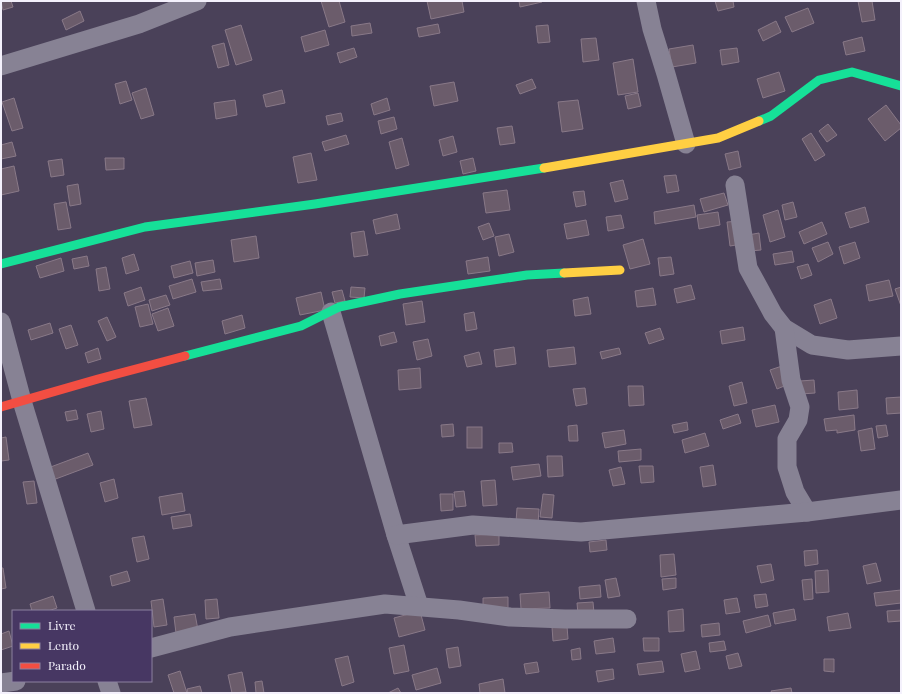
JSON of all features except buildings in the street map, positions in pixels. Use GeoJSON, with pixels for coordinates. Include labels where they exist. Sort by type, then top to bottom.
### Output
{"type":"FeatureCollection","features":[{"type":"Feature","properties":{"kind":"street"},"geometry":{"type":"LineString","coordinates":[[1,66],[139,24],[197,1]]}},
{"type":"Feature","properties":{"kind":"street"},"geometry":{"type":"LineString","coordinates":[[646,1],[652,29],[686,144]]}},
{"type":"Feature","properties":{"kind":"street"},"geometry":{"type":"LineString","coordinates":[[1,264],[145,227],[460,181],[718,138],[771,116],[819,80],[852,72],[901,86]]}},
{"type":"Feature","properties":{"kind":"street"},"geometry":{"type":"LineString","coordinates":[[735,185],[748,268],[773,314],[784,328],[812,345],[848,350],[901,346]]}},
{"type":"Feature","properties":{"kind":"street"},"geometry":{"type":"LineString","coordinates":[[1,406],[301,326],[339,307],[400,294],[520,276],[620,270]]}},
{"type":"Feature","properties":{"kind":"street"},"geometry":{"type":"LineString","coordinates":[[331,312],[396,535],[419,606]]}},
{"type":"Feature","properties":{"kind":"street"},"geometry":{"type":"LineString","coordinates":[[1,322],[22,401],[86,610]]}},
{"type":"Feature","properties":{"kind":"street"},"geometry":{"type":"LineString","coordinates":[[784,328],[791,380],[800,407],[798,420],[787,439],[787,467],[795,492],[807,512]]}},
{"type":"Feature","properties":{"kind":"street"},"geometry":{"type":"LineString","coordinates":[[396,535],[473,525],[581,532],[807,512],[901,500]]}},
{"type":"Feature","properties":{"kind":"street"},"geometry":{"type":"LineString","coordinates":[[152,648],[230,627],[385,604],[419,606],[510,617],[565,620],[627,619]]}},
{"type":"Feature","properties":{"kind":"street"},"geometry":{"type":"LineString","coordinates":[[1,683],[12,682]]}},
{"type":"Feature","properties":{"kind":"street"},"geometry":{"type":"LineString","coordinates":[[107,682],[111,693]]}},
{"type":"Feature","properties":{"kind":"traffic: fast"},"geometry":{"type":"LineString","coordinates":[[759,121],[771,116],[819,80],[852,72],[901,86]]}},
{"type":"Feature","properties":{"kind":"traffic: fast"},"geometry":{"type":"LineString","coordinates":[[1,264],[145,227],[315,204],[544,168]]}},
{"type":"Feature","properties":{"kind":"traffic: fast"},"geometry":{"type":"LineString","coordinates":[[185,356],[301,326],[339,307],[400,294],[527,275],[564,273]]}},
{"type":"Feature","properties":{"kind":"traffic: slow"},"geometry":{"type":"LineString","coordinates":[[544,168],[718,138],[759,121]]}},
{"type":"Feature","properties":{"kind":"traffic: slow"},"geometry":{"type":"LineString","coordinates":[[564,273],[620,270]]}},
{"type":"Feature","properties":{"kind":"traffic: jam"},"geometry":{"type":"LineString","coordinates":[[1,407],[185,356]]}}]}
